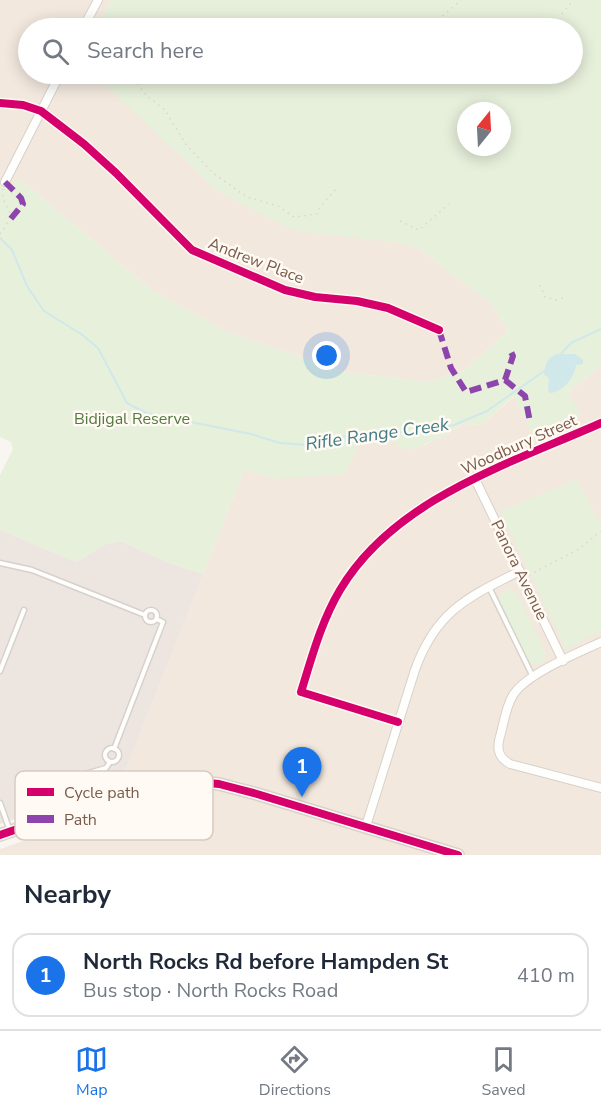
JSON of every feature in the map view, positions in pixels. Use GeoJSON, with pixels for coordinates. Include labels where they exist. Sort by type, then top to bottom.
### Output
{"type":"FeatureCollection","features":[{"type":"Feature","properties":{"kind":"main road"},"geometry":{"type":"LineString","coordinates":[[213,784],[237,788],[458,855]]}},
{"type":"Feature","properties":{"kind":"street"},"geometry":{"type":"LineString","coordinates":[[88,18],[98,0]]}},
{"type":"Feature","properties":{"kind":"street"},"geometry":{"type":"LineString","coordinates":[[5,182],[55,84]]}},
{"type":"Feature","properties":{"kind":"street"},"geometry":{"type":"LineString","coordinates":[[0,103],[23,105],[41,111]]}},
{"type":"Feature","properties":{"kind":"street","name":"Andrew Place"},"geometry":{"type":"LineString","coordinates":[[41,111],[84,144],[116,173],[192,250],[285,290],[388,308],[439,330]]}},
{"type":"Feature","properties":{"kind":"street","name":"Woodbury Street"},"geometry":{"type":"LineString","coordinates":[[398,722],[301,692],[319,634],[341,588],[372,547],[399,522],[435,499],[601,423]]}},
{"type":"Feature","properties":{"kind":"street","name":"Panora Avenue"},"geometry":{"type":"LineString","coordinates":[[475,479],[563,661]]}},
{"type":"Feature","properties":{"kind":"street"},"geometry":{"type":"LineString","coordinates":[[366,826],[420,656],[435,631],[464,600],[489,587],[521,575]]}},
{"type":"Feature","properties":{"kind":"street"},"geometry":{"type":"LineString","coordinates":[[601,642],[533,677],[518,689],[510,701],[496,757],[510,764],[601,788]]}},
{"type":"Feature","properties":{"kind":"lane"},"geometry":{"type":"LineString","coordinates":[[0,563],[32,570],[145,615],[148,622],[156,620],[163,622],[114,749]]}},
{"type":"Feature","properties":{"kind":"lane"},"geometry":{"type":"LineString","coordinates":[[489,587],[533,677]]}},
{"type":"Feature","properties":{"kind":"lane"},"geometry":{"type":"LineString","coordinates":[[0,671],[24,610]]}},
{"type":"Feature","properties":{"kind":"lane"},"geometry":{"type":"LineString","coordinates":[[145,615],[148,610],[154,611],[157,614],[156,620]]}},
{"type":"Feature","properties":{"kind":"lane"},"geometry":{"type":"LineString","coordinates":[[96,771],[106,768],[110,762],[116,761],[118,751],[114,749]]}},
{"type":"Feature","properties":{"kind":"lane"},"geometry":{"type":"LineString","coordinates":[[110,762],[105,754],[108,750],[114,749]]}},
{"type":"Feature","properties":{"kind":"lane"},"geometry":{"type":"LineString","coordinates":[[0,803],[5,834]]}},
{"type":"Feature","properties":{"kind":"path"},"geometry":{"type":"LineString","coordinates":[[440,18],[461,0]]}},
{"type":"Feature","properties":{"kind":"path"},"geometry":{"type":"LineString","coordinates":[[562,14],[573,0]]}},
{"type":"Feature","properties":{"kind":"path"},"geometry":{"type":"LineString","coordinates":[[138,84],[147,96],[165,110],[187,146],[213,173],[247,197],[278,206],[294,217],[317,214],[320,207],[338,187]]}},
{"type":"Feature","properties":{"kind":"path"},"geometry":{"type":"LineString","coordinates":[[0,234],[9,222],[9,212],[2,193],[5,182]]}},
{"type":"Feature","properties":{"kind":"path"},"geometry":{"type":"LineString","coordinates":[[400,221],[419,230],[449,204]]}},
{"type":"Feature","properties":{"kind":"path"},"geometry":{"type":"LineString","coordinates":[[540,285],[545,297],[556,300],[563,298]]}},
{"type":"Feature","properties":{"kind":"path"},"geometry":{"type":"LineString","coordinates":[[521,575],[579,549],[601,531]]}},
{"type":"Feature","properties":{"kind":"shaded area"},"geometry":{"type":"Polygon","coordinates":[[[0,0],[111,0],[101,18],[18,18],[18,84],[105,84],[149,124],[401,243],[418,248],[492,304],[508,331],[465,370],[429,382],[346,372],[229,333],[153,291],[18,178],[13,186],[0,179],[0,0]]]}},
{"type":"Feature","properties":{"kind":"shaded area"},"geometry":{"type":"Polygon","coordinates":[[[601,366],[601,855],[0,855],[0,849],[26,840],[213,840],[213,771],[125,771],[244,470],[276,479],[361,442],[395,441],[425,445],[463,424],[481,425],[515,396],[535,439],[568,392],[601,366]]]}},
{"type":"Feature","properties":{"kind":"shaded area"},"geometry":{"type":"Polygon","coordinates":[[[0,530],[77,562],[106,544],[120,541],[169,563],[203,574],[125,771],[15,771],[15,819],[0,824],[0,530]]]}},
{"type":"Feature","properties":{"kind":"green space","name":"Bidjigal Reserve"},"geometry":{"type":"Polygon","coordinates":[[[111,0],[601,0],[601,366],[568,392],[581,416],[534,439],[514,396],[481,425],[463,424],[443,437],[434,439],[416,449],[399,448],[394,441],[361,442],[344,474],[276,479],[244,470],[203,574],[169,563],[120,541],[106,544],[77,562],[0,530],[0,475],[13,449],[11,442],[0,437],[0,179],[13,186],[18,178],[153,291],[229,333],[346,372],[429,382],[465,370],[508,331],[492,304],[418,248],[401,243],[295,231],[217,191],[105,84],[583,84],[583,18],[101,18],[111,0]]]}},
{"type":"Feature","properties":{"kind":"green space"},"geometry":{"type":"Polygon","coordinates":[[[577,479],[601,525],[601,631],[566,649],[500,511],[577,479]]]}},
{"type":"Feature","properties":{"kind":"green space"},"geometry":{"type":"Polygon","coordinates":[[[510,589],[517,593],[546,653],[545,660],[535,665],[528,662],[498,598],[501,593],[510,589]]]}},
{"type":"Feature","properties":{"kind":"water"},"geometry":{"type":"Polygon","coordinates":[[[557,354],[575,354],[583,360],[583,364],[576,365],[564,387],[550,393],[549,379],[544,374],[546,364],[557,354]]]}},
{"type":"Feature","properties":{"kind":"waterway","name":"Rifle Range Creek"},"geometry":{"type":"LineString","coordinates":[[0,238],[12,250],[27,286],[44,311],[81,334],[98,348],[127,403],[146,413],[251,434],[280,443],[307,445],[364,432],[415,432],[454,425],[487,411],[547,369]]}},
{"type":"Feature","properties":{"kind":"waterway","name":"Rifle Range Creek"},"geometry":{"type":"LineString","coordinates":[[559,356],[571,343],[601,329]]}},
{"type":"Feature","properties":{"kind":"marked path"},"geometry":{"type":"LineString","coordinates":[[5,182],[21,198],[23,204],[9,221]]}},
{"type":"Feature","properties":{"kind":"marked path"},"geometry":{"type":"LineString","coordinates":[[439,330],[451,368],[466,392],[505,380],[513,356],[510,350]]}},
{"type":"Feature","properties":{"kind":"marked path"},"geometry":{"type":"LineString","coordinates":[[505,380],[525,396],[530,422]]}},
{"type":"Feature","properties":{"kind":"cycle path"},"geometry":{"type":"LineString","coordinates":[[0,103],[23,105],[41,111],[84,144],[116,173],[192,250],[285,290],[388,308],[439,330]]}},
{"type":"Feature","properties":{"kind":"cycle path"},"geometry":{"type":"LineString","coordinates":[[398,722],[301,692],[322,627],[340,590],[363,558],[391,531],[422,508],[492,470],[601,423]]}},
{"type":"Feature","properties":{"kind":"cycle path"},"geometry":{"type":"LineString","coordinates":[[213,783],[257,794],[458,855]]}},
{"type":"Feature","properties":{"kind":"cycle path"},"geometry":{"type":"LineString","coordinates":[[0,835],[15,830]]}},
{"type":"Feature","properties":{"kind":"place","name":"North Rocks Rd before Hampden St"},"geometry":{"type":"Point","coordinates":[302,797]}}]}
